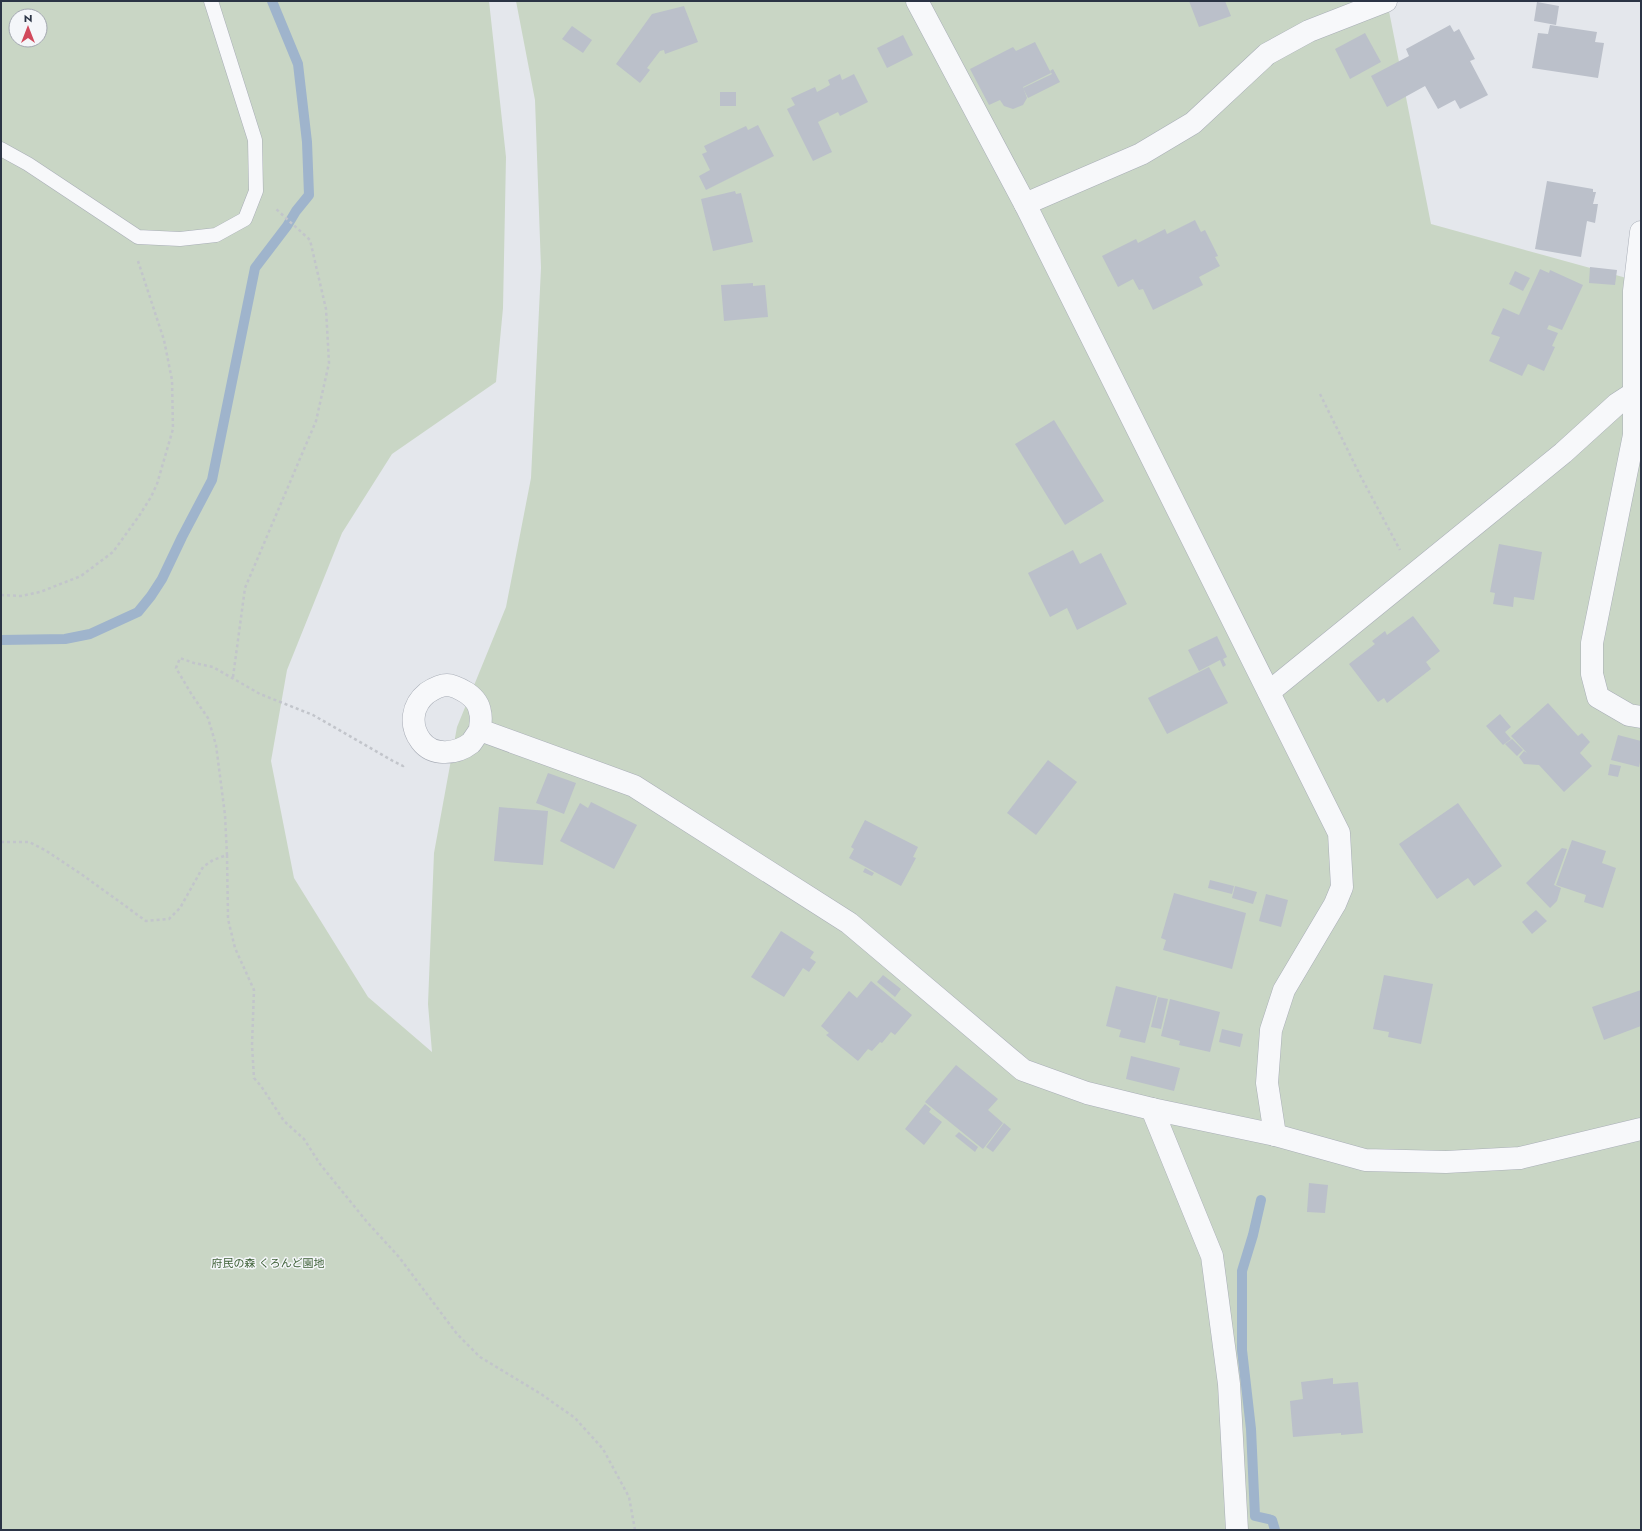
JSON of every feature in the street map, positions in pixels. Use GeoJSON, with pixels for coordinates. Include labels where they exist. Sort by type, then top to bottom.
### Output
{"type":"FeatureCollection","features":[{"type":"Feature","properties":{"kind":"street"},"geometry":{"type":"LineString","coordinates":[[917,1],[1025,204],[1339,833],[1342,887],[1335,904],[1284,990],[1271,1030],[1267,1083],[1275,1135]]}},
{"type":"Feature","properties":{"kind":"street"},"geometry":{"type":"LineString","coordinates":[[1025,204],[1141,154],[1193,123],[1267,54],[1309,31],[1386,1]]}},
{"type":"Feature","properties":{"kind":"street"},"geometry":{"type":"LineString","coordinates":[[1641,232],[1634,291],[1634,435],[1592,643],[1592,674],[1598,697],[1629,715],[1641,717]]}},
{"type":"Feature","properties":{"kind":"street"},"geometry":{"type":"LineString","coordinates":[[1269,692],[1563,453],[1617,404],[1634,393]]}},
{"type":"Feature","properties":{"kind":"street"},"geometry":{"type":"LineString","coordinates":[[447,685],[462,690],[475,698],[481,712],[480,730],[472,742],[462,749],[450,752],[435,752],[424,744],[414,728],[414,711],[421,698],[433,689],[447,685]]}},
{"type":"Feature","properties":{"kind":"street"},"geometry":{"type":"LineString","coordinates":[[480,730],[634,786],[849,923],[1023,1070],[1087,1092],[1152,1109],[1275,1135],[1365,1160],[1446,1162],[1520,1158],[1641,1129]]}},
{"type":"Feature","properties":{"kind":"street"},"geometry":{"type":"LineString","coordinates":[[1152,1109],[1212,1256],[1229,1384],[1237,1530]]}},
{"type":"Feature","properties":{"kind":"lane"},"geometry":{"type":"LineString","coordinates":[[1,149],[28,164],[138,237],[180,239],[216,235],[245,219],[256,191],[255,140],[211,1]]}},
{"type":"Feature","properties":{"kind":"path"},"geometry":{"type":"LineString","coordinates":[[233,677],[245,588],[316,421],[329,363],[326,309],[310,240],[256,191]]}},
{"type":"Feature","properties":{"kind":"path"},"geometry":{"type":"LineString","coordinates":[[1,595],[21,596],[40,592],[81,576],[113,552],[139,516],[157,484],[173,429],[172,380],[164,340],[136,256],[138,237]]}},
{"type":"Feature","properties":{"kind":"path"},"geometry":{"type":"LineString","coordinates":[[1320,394],[1360,475],[1398,546],[1410,577]]}},
{"type":"Feature","properties":{"kind":"path"},"geometry":{"type":"LineString","coordinates":[[424,744],[403,766],[313,715],[260,694],[213,666],[194,663],[180,658],[176,668],[208,718],[216,745],[224,808],[227,855],[228,919],[235,948],[254,990],[252,1045],[254,1078],[284,1121],[304,1139],[320,1164],[367,1222],[399,1257],[457,1334],[480,1357],[540,1394],[575,1418],[603,1449],[629,1498],[635,1530]]}},
{"type":"Feature","properties":{"kind":"path"},"geometry":{"type":"LineString","coordinates":[[1,842],[29,842],[45,850],[146,921],[169,919],[180,908],[203,867],[213,860],[227,855]]}},
{"type":"Feature","properties":{"kind":"green space","name":"府民の森 くろんど園地"},"geometry":{"type":"Polygon","coordinates":[[[1,1],[489,1],[506,157],[503,308],[496,382],[392,454],[342,533],[287,670],[271,761],[294,878],[368,997],[432,1052],[428,1004],[434,853],[457,727],[506,607],[531,478],[541,268],[535,100],[516,1],[1387,1],[1431,224],[1641,282],[1641,1530],[1,1530],[1,1]]]}},
{"type":"Feature","properties":{"kind":"building"},"geometry":{"type":"Polygon","coordinates":[[[1189,1],[1225,1],[1231,16],[1199,27],[1189,1]]]}},
{"type":"Feature","properties":{"kind":"building"},"geometry":{"type":"Polygon","coordinates":[[[1537,2],[1559,6],[1556,25],[1534,21],[1537,2]]]}},
{"type":"Feature","properties":{"kind":"building"},"geometry":{"type":"Polygon","coordinates":[[[684,6],[698,42],[665,54],[664,50],[660,51],[647,68],[650,70],[640,83],[616,64],[652,14],[684,6]]]}},
{"type":"Feature","properties":{"kind":"building"},"geometry":{"type":"Polygon","coordinates":[[[1450,25],[1454,32],[1459,29],[1475,59],[1470,61],[1488,95],[1460,109],[1455,100],[1438,109],[1425,86],[1387,107],[1371,76],[1409,56],[1406,49],[1450,25]]]}},
{"type":"Feature","properties":{"kind":"building"},"geometry":{"type":"Polygon","coordinates":[[[1550,25],[1597,32],[1595,42],[1604,43],[1598,78],[1532,68],[1538,33],[1548,34],[1550,25]]]}},
{"type":"Feature","properties":{"kind":"building"},"geometry":{"type":"Polygon","coordinates":[[[572,26],[592,40],[583,53],[562,39],[572,26]]]}},
{"type":"Feature","properties":{"kind":"building"},"geometry":{"type":"Polygon","coordinates":[[[1365,33],[1381,62],[1350,79],[1335,49],[1365,33]]]}},
{"type":"Feature","properties":{"kind":"building"},"geometry":{"type":"Polygon","coordinates":[[[903,35],[913,55],[887,68],[877,48],[903,35]]]}},
{"type":"Feature","properties":{"kind":"building"},"geometry":{"type":"Polygon","coordinates":[[[1035,42],[1051,73],[1023,87],[1027,98],[1023,105],[1013,109],[1004,106],[1000,100],[989,105],[970,69],[1013,47],[1016,51],[1035,42]]]}},
{"type":"Feature","properties":{"kind":"building"},"geometry":{"type":"Polygon","coordinates":[[[1053,69],[1060,82],[1028,98],[1023,88],[1052,74],[1050,71],[1053,69]]]}},
{"type":"Feature","properties":{"kind":"building"},"geometry":{"type":"Polygon","coordinates":[[[840,74],[842,80],[854,74],[868,102],[840,116],[838,112],[818,122],[832,152],[813,161],[787,109],[795,105],[791,98],[815,87],[817,92],[830,85],[828,80],[840,74]]]}},
{"type":"Feature","properties":{"kind":"building"},"geometry":{"type":"Polygon","coordinates":[[[720,92],[736,92],[736,106],[720,106],[720,92]]]}},
{"type":"Feature","properties":{"kind":"building"},"geometry":{"type":"Polygon","coordinates":[[[758,125],[774,156],[706,190],[699,176],[710,170],[702,154],[707,152],[704,146],[746,126],[748,130],[758,125]]]}},
{"type":"Feature","properties":{"kind":"building"},"geometry":{"type":"Polygon","coordinates":[[[1547,181],[1593,189],[1593,192],[1596,192],[1593,204],[1598,204],[1595,223],[1587,221],[1581,257],[1535,249],[1547,181]]]}},
{"type":"Feature","properties":{"kind":"building"},"geometry":{"type":"Polygon","coordinates":[[[735,191],[736,194],[741,193],[753,242],[713,251],[701,199],[735,191]]]}},
{"type":"Feature","properties":{"kind":"building"},"geometry":{"type":"Polygon","coordinates":[[[1195,220],[1201,232],[1205,230],[1218,256],[1215,257],[1220,266],[1199,277],[1203,285],[1153,310],[1143,289],[1139,290],[1133,279],[1118,287],[1102,256],[1136,239],[1138,243],[1165,229],[1167,234],[1195,220]]]}},
{"type":"Feature","properties":{"kind":"building"},"geometry":{"type":"Polygon","coordinates":[[[1590,267],[1617,270],[1615,285],[1589,283],[1590,267]]]}},
{"type":"Feature","properties":{"kind":"building"},"geometry":{"type":"Polygon","coordinates":[[[1540,269],[1549,273],[1550,270],[1583,285],[1562,330],[1549,325],[1547,329],[1558,333],[1552,346],[1555,347],[1544,371],[1528,364],[1522,376],[1489,361],[1500,337],[1491,334],[1503,308],[1519,315],[1540,269]]]}},
{"type":"Feature","properties":{"kind":"building"},"geometry":{"type":"Polygon","coordinates":[[[1515,271],[1530,278],[1523,291],[1509,284],[1515,271]]]}},
{"type":"Feature","properties":{"kind":"building"},"geometry":{"type":"Polygon","coordinates":[[[753,283],[753,286],[765,285],[768,317],[724,321],[721,285],[753,283]]]}},
{"type":"Feature","properties":{"kind":"building"},"geometry":{"type":"Polygon","coordinates":[[[1054,420],[1104,501],[1065,525],[1015,444],[1054,420]]]}},
{"type":"Feature","properties":{"kind":"building"},"geometry":{"type":"Polygon","coordinates":[[[1499,544],[1542,552],[1534,600],[1514,597],[1513,607],[1493,604],[1495,593],[1490,592],[1499,544]]]}},
{"type":"Feature","properties":{"kind":"building"},"geometry":{"type":"Polygon","coordinates":[[[1073,550],[1080,564],[1101,553],[1127,604],[1077,630],[1067,608],[1050,617],[1028,573],[1073,550]]]}},
{"type":"Feature","properties":{"kind":"building"},"geometry":{"type":"Polygon","coordinates":[[[1413,616],[1440,651],[1426,662],[1431,669],[1387,703],[1384,698],[1378,702],[1349,664],[1375,644],[1372,641],[1385,631],[1387,635],[1413,616]]]}},
{"type":"Feature","properties":{"kind":"building"},"geometry":{"type":"Polygon","coordinates":[[[1217,636],[1227,657],[1223,659],[1226,665],[1223,667],[1220,660],[1199,671],[1188,650],[1217,636]]]}},
{"type":"Feature","properties":{"kind":"building"},"geometry":{"type":"Polygon","coordinates":[[[1209,667],[1228,703],[1167,734],[1148,698],[1209,667]]]}},
{"type":"Feature","properties":{"kind":"building"},"geometry":{"type":"Polygon","coordinates":[[[1548,703],[1578,736],[1582,733],[1590,742],[1580,753],[1592,766],[1564,792],[1539,765],[1524,764],[1519,757],[1524,751],[1527,753],[1511,736],[1548,703]]]}},
{"type":"Feature","properties":{"kind":"building"},"geometry":{"type":"Polygon","coordinates":[[[1500,714],[1511,727],[1505,732],[1511,739],[1503,745],[1486,726],[1500,714]]]}},
{"type":"Feature","properties":{"kind":"building"},"geometry":{"type":"Polygon","coordinates":[[[1618,735],[1641,741],[1641,757],[1639,767],[1611,760],[1618,735]]]}},
{"type":"Feature","properties":{"kind":"building"},"geometry":{"type":"Polygon","coordinates":[[[1512,739],[1523,750],[1517,756],[1505,744],[1512,739]]]}},
{"type":"Feature","properties":{"kind":"building"},"geometry":{"type":"Polygon","coordinates":[[[1048,760],[1077,782],[1036,835],[1007,813],[1048,760]]]}},
{"type":"Feature","properties":{"kind":"building"},"geometry":{"type":"Polygon","coordinates":[[[1610,764],[1621,766],[1618,777],[1608,775],[1610,764]]]}},
{"type":"Feature","properties":{"kind":"building"},"geometry":{"type":"Polygon","coordinates":[[[548,773],[576,783],[564,814],[536,803],[548,773]]]}},
{"type":"Feature","properties":{"kind":"building"},"geometry":{"type":"Polygon","coordinates":[[[591,802],[637,825],[614,869],[560,841],[580,803],[588,808],[591,802]]]}},
{"type":"Feature","properties":{"kind":"building"},"geometry":{"type":"Polygon","coordinates":[[[1458,803],[1502,866],[1474,886],[1468,878],[1437,899],[1399,844],[1458,803]]]}},
{"type":"Feature","properties":{"kind":"building"},"geometry":{"type":"Polygon","coordinates":[[[499,807],[548,811],[543,865],[494,861],[499,807]]]}},
{"type":"Feature","properties":{"kind":"building"},"geometry":{"type":"Polygon","coordinates":[[[865,820],[918,847],[913,857],[916,858],[901,886],[849,858],[854,849],[851,847],[865,820]]]}},
{"type":"Feature","properties":{"kind":"building"},"geometry":{"type":"Polygon","coordinates":[[[1572,840],[1606,851],[1602,863],[1616,868],[1603,908],[1584,902],[1586,895],[1556,885],[1572,840]]]}},
{"type":"Feature","properties":{"kind":"building"},"geometry":{"type":"Polygon","coordinates":[[[1562,848],[1567,849],[1554,885],[1561,888],[1557,901],[1550,908],[1526,883],[1562,848]]]}},
{"type":"Feature","properties":{"kind":"building"},"geometry":{"type":"Polygon","coordinates":[[[865,868],[874,873],[872,876],[863,872],[865,868]]]}},
{"type":"Feature","properties":{"kind":"building"},"geometry":{"type":"Polygon","coordinates":[[[1210,880],[1234,886],[1232,894],[1208,888],[1210,880]]]}},
{"type":"Feature","properties":{"kind":"building"},"geometry":{"type":"Polygon","coordinates":[[[1235,886],[1257,892],[1253,904],[1232,898],[1235,886]]]}},
{"type":"Feature","properties":{"kind":"building"},"geometry":{"type":"Polygon","coordinates":[[[1174,893],[1246,913],[1232,969],[1163,950],[1166,940],[1161,938],[1174,893]]]}},
{"type":"Feature","properties":{"kind":"building"},"geometry":{"type":"Polygon","coordinates":[[[1266,894],[1288,900],[1281,927],[1259,921],[1266,894]]]}},
{"type":"Feature","properties":{"kind":"building"},"geometry":{"type":"Polygon","coordinates":[[[1536,910],[1547,921],[1532,934],[1522,922],[1536,910]]]}},
{"type":"Feature","properties":{"kind":"building"},"geometry":{"type":"Polygon","coordinates":[[[781,931],[814,952],[810,958],[816,962],[809,972],[803,968],[784,997],[751,977],[781,931]]]}},
{"type":"Feature","properties":{"kind":"building"},"geometry":{"type":"Polygon","coordinates":[[[883,975],[901,989],[895,997],[877,982],[883,975]]]}},
{"type":"Feature","properties":{"kind":"building"},"geometry":{"type":"Polygon","coordinates":[[[1384,975],[1433,984],[1421,1044],[1388,1037],[1389,1032],[1373,1029],[1384,975]]]}},
{"type":"Feature","properties":{"kind":"building"},"geometry":{"type":"Polygon","coordinates":[[[871,981],[912,1015],[895,1035],[891,1032],[882,1043],[880,1042],[872,1051],[868,1049],[858,1061],[826,1035],[829,1033],[821,1026],[849,991],[857,998],[871,981]]]}},
{"type":"Feature","properties":{"kind":"building"},"geometry":{"type":"Polygon","coordinates":[[[1116,986],[1157,996],[1145,1043],[1119,1037],[1121,1030],[1106,1026],[1116,986]]]}},
{"type":"Feature","properties":{"kind":"building"},"geometry":{"type":"Polygon","coordinates":[[[1641,990],[1641,1026],[1604,1040],[1592,1007],[1641,990]]]}},
{"type":"Feature","properties":{"kind":"building"},"geometry":{"type":"Polygon","coordinates":[[[1158,997],[1168,999],[1161,1029],[1151,1027],[1158,997]]]}},
{"type":"Feature","properties":{"kind":"building"},"geometry":{"type":"Polygon","coordinates":[[[1170,999],[1220,1012],[1210,1052],[1179,1045],[1180,1041],[1161,1036],[1170,999]]]}},
{"type":"Feature","properties":{"kind":"building"},"geometry":{"type":"Polygon","coordinates":[[[1222,1029],[1243,1034],[1240,1047],[1219,1042],[1222,1029]]]}},
{"type":"Feature","properties":{"kind":"building"},"geometry":{"type":"Polygon","coordinates":[[[1131,1056],[1180,1068],[1174,1091],[1126,1079],[1131,1056]]]}},
{"type":"Feature","properties":{"kind":"building"},"geometry":{"type":"Polygon","coordinates":[[[956,1065],[998,1099],[988,1110],[1003,1123],[983,1149],[925,1102],[956,1065]]]}},
{"type":"Feature","properties":{"kind":"building"},"geometry":{"type":"Polygon","coordinates":[[[925,1104],[931,1109],[929,1112],[942,1122],[924,1145],[905,1129],[925,1104]]]}},
{"type":"Feature","properties":{"kind":"building"},"geometry":{"type":"Polygon","coordinates":[[[1004,1123],[1011,1129],[993,1152],[986,1147],[1004,1123]]]}},
{"type":"Feature","properties":{"kind":"building"},"geometry":{"type":"Polygon","coordinates":[[[959,1132],[978,1147],[975,1152],[955,1136],[959,1132]]]}},
{"type":"Feature","properties":{"kind":"building"},"geometry":{"type":"Polygon","coordinates":[[[1309,1183],[1328,1185],[1325,1213],[1307,1212],[1309,1183]]]}},
{"type":"Feature","properties":{"kind":"building"},"geometry":{"type":"Polygon","coordinates":[[[1333,1378],[1333,1384],[1358,1382],[1363,1433],[1341,1435],[1341,1433],[1293,1437],[1290,1401],[1303,1399],[1301,1382],[1333,1378]]]}},
{"type":"Feature","properties":{"kind":"waterway"},"geometry":{"type":"LineString","coordinates":[[1,640],[65,639],[90,634],[138,612],[162,579],[212,480],[255,268],[309,195],[307,142],[298,64],[272,1]]}},
{"type":"Feature","properties":{"kind":"waterway"},"geometry":{"type":"LineString","coordinates":[[1261,1200],[1253,1235],[1242,1271],[1242,1350],[1251,1429],[1255,1516],[1272,1520],[1275,1530]]}}]}
